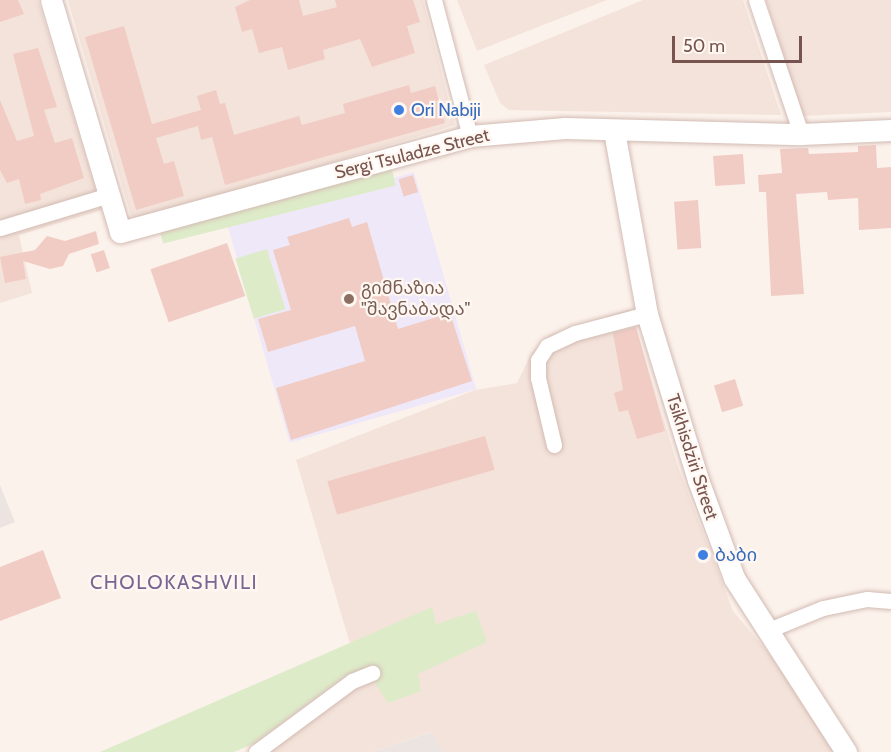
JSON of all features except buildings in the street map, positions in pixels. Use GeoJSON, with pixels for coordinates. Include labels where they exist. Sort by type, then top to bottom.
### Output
{"type":"FeatureCollection","features":[{"type":"Feature","properties":{"kind":"street"},"geometry":{"type":"LineString","coordinates":[[0,228],[109,195],[51,0]]}},
{"type":"Feature","properties":{"kind":"street"},"geometry":{"type":"LineString","coordinates":[[434,0],[470,136]]}},
{"type":"Feature","properties":{"kind":"street"},"geometry":{"type":"LineString","coordinates":[[756,0],[801,134]]}},
{"type":"Feature","properties":{"kind":"street","name":"Sergi Tsuladze Street"},"geometry":{"type":"LineString","coordinates":[[109,195],[120,232],[470,136],[523,129],[801,134],[891,129]]}},
{"type":"Feature","properties":{"kind":"street","name":"Tsikhisdziri Street"},"geometry":{"type":"LineString","coordinates":[[614,131],[647,314],[698,480],[734,578],[846,752]]}},
{"type":"Feature","properties":{"kind":"street"},"geometry":{"type":"LineString","coordinates":[[554,445],[538,378],[538,360],[547,346],[575,333],[647,314]]}},
{"type":"Feature","properties":{"kind":"street"},"geometry":{"type":"LineString","coordinates":[[766,631],[823,608],[867,599],[891,601]]}},
{"type":"Feature","properties":{"kind":"street"},"geometry":{"type":"LineString","coordinates":[[256,752],[352,681],[372,673]]}},
{"type":"Feature","properties":{"kind":"shaded area"},"geometry":{"type":"Polygon","coordinates":[[[0,0],[38,0],[102,210],[19,235],[32,293],[0,303],[0,0]]]}},
{"type":"Feature","properties":{"kind":"shaded area"},"geometry":{"type":"Polygon","coordinates":[[[68,0],[423,0],[455,125],[143,220],[131,216],[68,0]]]}},
{"type":"Feature","properties":{"kind":"shaded area"},"geometry":{"type":"Polygon","coordinates":[[[457,0],[607,0],[477,51],[457,0]]]}},
{"type":"Feature","properties":{"kind":"shaded area"},"geometry":{"type":"Polygon","coordinates":[[[643,0],[743,0],[781,115],[509,110],[500,103],[484,65],[643,0]]]}},
{"type":"Feature","properties":{"kind":"shaded area"},"geometry":{"type":"Polygon","coordinates":[[[766,0],[891,0],[891,112],[803,116],[766,0]]]}},
{"type":"Feature","properties":{"kind":"shaded area","name":"გიმნაზია \"შავნაბადა\""},"geometry":{"type":"Polygon","coordinates":[[[414,172],[476,389],[290,443],[228,225],[414,172]]]}},
{"type":"Feature","properties":{"kind":"shaded area"},"geometry":{"type":"Polygon","coordinates":[[[630,309],[677,464],[733,611],[771,656],[837,752],[443,752],[430,732],[373,752],[257,752],[253,744],[341,679],[367,671],[418,674],[436,624],[431,608],[350,644],[296,460],[475,390],[517,383],[531,354],[550,335],[630,309]]]}},
{"type":"Feature","properties":{"kind":"shaded area"},"geometry":{"type":"Polygon","coordinates":[[[0,485],[15,522],[0,528],[0,485]]]}},
{"type":"Feature","properties":{"kind":"shaded area"},"geometry":{"type":"Polygon","coordinates":[[[431,732],[443,752],[373,752],[431,732]]]}},
{"type":"Feature","properties":{"kind":"green space"},"geometry":{"type":"Polygon","coordinates":[[[392,170],[396,186],[163,244],[159,228],[392,170]]]}},
{"type":"Feature","properties":{"kind":"green space"},"geometry":{"type":"Polygon","coordinates":[[[267,249],[285,309],[254,319],[235,259],[267,249]]]}},
{"type":"Feature","properties":{"kind":"green space"},"geometry":{"type":"Polygon","coordinates":[[[432,607],[436,624],[476,611],[487,642],[418,674],[421,691],[388,703],[367,671],[341,679],[253,744],[234,752],[100,752],[432,607]]]}},
{"type":"Feature","properties":{"kind":"place","name":"Ori Nabiji"},"geometry":{"type":"Point","coordinates":[399,110]}},
{"type":"Feature","properties":{"kind":"place","name":"გიმნაზია \"შავნაბადა\""},"geometry":{"type":"Point","coordinates":[349,299]}},
{"type":"Feature","properties":{"kind":"place","name":"ბაბი"},"geometry":{"type":"Point","coordinates":[703,555]}},
{"type":"Feature","properties":{"kind":"district","name":"CHOLOKASHVILI"},"geometry":{"type":"Point","coordinates":[174,582]}}]}
